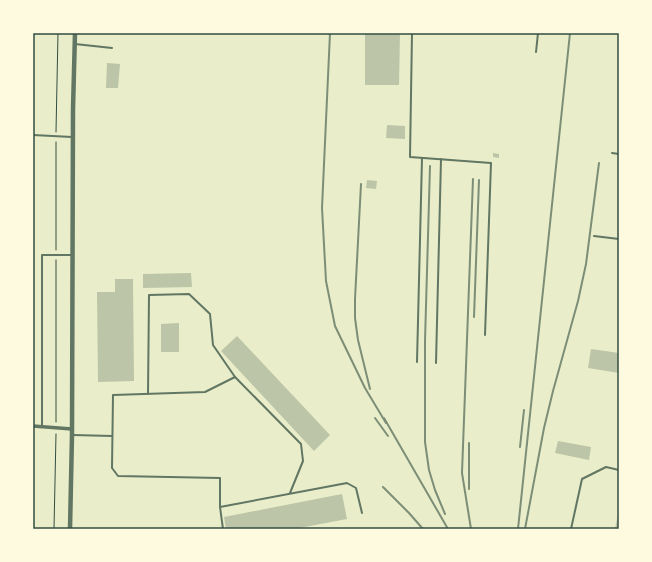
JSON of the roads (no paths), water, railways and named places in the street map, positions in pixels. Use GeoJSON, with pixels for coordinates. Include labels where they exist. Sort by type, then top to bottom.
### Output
{"type":"FeatureCollection","features":[{"type":"Feature","properties":{"kind":"street"},"geometry":{"type":"LineString","coordinates":[[70,529],[75,33]]}},
{"type":"Feature","properties":{"kind":"street"},"geometry":{"type":"LineString","coordinates":[[33,426],[72,429]]}},
{"type":"Feature","properties":{"kind":"lane"},"geometry":{"type":"LineString","coordinates":[[412,33],[410,156],[491,163],[485,335]]}},
{"type":"Feature","properties":{"kind":"lane"},"geometry":{"type":"LineString","coordinates":[[536,52],[538,33]]}},
{"type":"Feature","properties":{"kind":"lane"},"geometry":{"type":"LineString","coordinates":[[75,44],[112,48]]}},
{"type":"Feature","properties":{"kind":"lane"},"geometry":{"type":"LineString","coordinates":[[33,135],[73,137]]}},
{"type":"Feature","properties":{"kind":"lane"},"geometry":{"type":"LineString","coordinates":[[612,153],[619,154]]}},
{"type":"Feature","properties":{"kind":"lane"},"geometry":{"type":"LineString","coordinates":[[417,362],[422,158]]}},
{"type":"Feature","properties":{"kind":"lane"},"geometry":{"type":"LineString","coordinates":[[436,363],[442,159]]}},
{"type":"Feature","properties":{"kind":"lane"},"geometry":{"type":"LineString","coordinates":[[594,236],[619,240]]}},
{"type":"Feature","properties":{"kind":"lane"},"geometry":{"type":"LineString","coordinates":[[42,427],[42,255],[73,255]]}},
{"type":"Feature","properties":{"kind":"lane"},"geometry":{"type":"LineString","coordinates":[[148,394],[148,295],[189,294],[210,314],[213,345],[234,377],[301,444],[303,461],[290,493]]}},
{"type":"Feature","properties":{"kind":"lane"},"geometry":{"type":"LineString","coordinates":[[223,529],[220,506],[220,478],[118,476],[112,468],[113,395],[206,392],[234,377]]}},
{"type":"Feature","properties":{"kind":"lane"},"geometry":{"type":"LineString","coordinates":[[72,435],[112,436]]}},
{"type":"Feature","properties":{"kind":"lane"},"geometry":{"type":"LineString","coordinates":[[571,529],[582,479],[606,467],[619,470]]}},
{"type":"Feature","properties":{"kind":"lane"},"geometry":{"type":"LineString","coordinates":[[220,506],[347,483],[356,488],[362,512]]}},
{"type":"Feature","properties":{"kind":"railway"},"geometry":{"type":"LineString","coordinates":[[330,33],[322,208],[326,281],[335,326],[365,388],[386,423]]}},
{"type":"Feature","properties":{"kind":"railway"},"geometry":{"type":"LineString","coordinates":[[518,529],[570,33]]}},
{"type":"Feature","properties":{"kind":"railway"},"geometry":{"type":"LineString","coordinates":[[525,529],[544,428],[578,301],[586,264],[599,163]]}},
{"type":"Feature","properties":{"kind":"railway"},"geometry":{"type":"LineString","coordinates":[[430,166],[425,341],[425,442],[429,470],[445,514]]}},
{"type":"Feature","properties":{"kind":"railway"},"geometry":{"type":"LineString","coordinates":[[471,529],[462,473],[473,179]]}},
{"type":"Feature","properties":{"kind":"railway"},"geometry":{"type":"LineString","coordinates":[[474,317],[479,180]]}},
{"type":"Feature","properties":{"kind":"railway"},"geometry":{"type":"LineString","coordinates":[[361,184],[355,318],[358,340],[370,389]]}},
{"type":"Feature","properties":{"kind":"railway"},"geometry":{"type":"LineString","coordinates":[[520,447],[524,410]]}},
{"type":"Feature","properties":{"kind":"railway"},"geometry":{"type":"LineString","coordinates":[[375,418],[388,436]]}},
{"type":"Feature","properties":{"kind":"railway"},"geometry":{"type":"LineString","coordinates":[[384,418],[448,529]]}},
{"type":"Feature","properties":{"kind":"railway"},"geometry":{"type":"LineString","coordinates":[[469,443],[469,489]]}},
{"type":"Feature","properties":{"kind":"railway"},"geometry":{"type":"LineString","coordinates":[[383,487],[423,529]]}}]}
